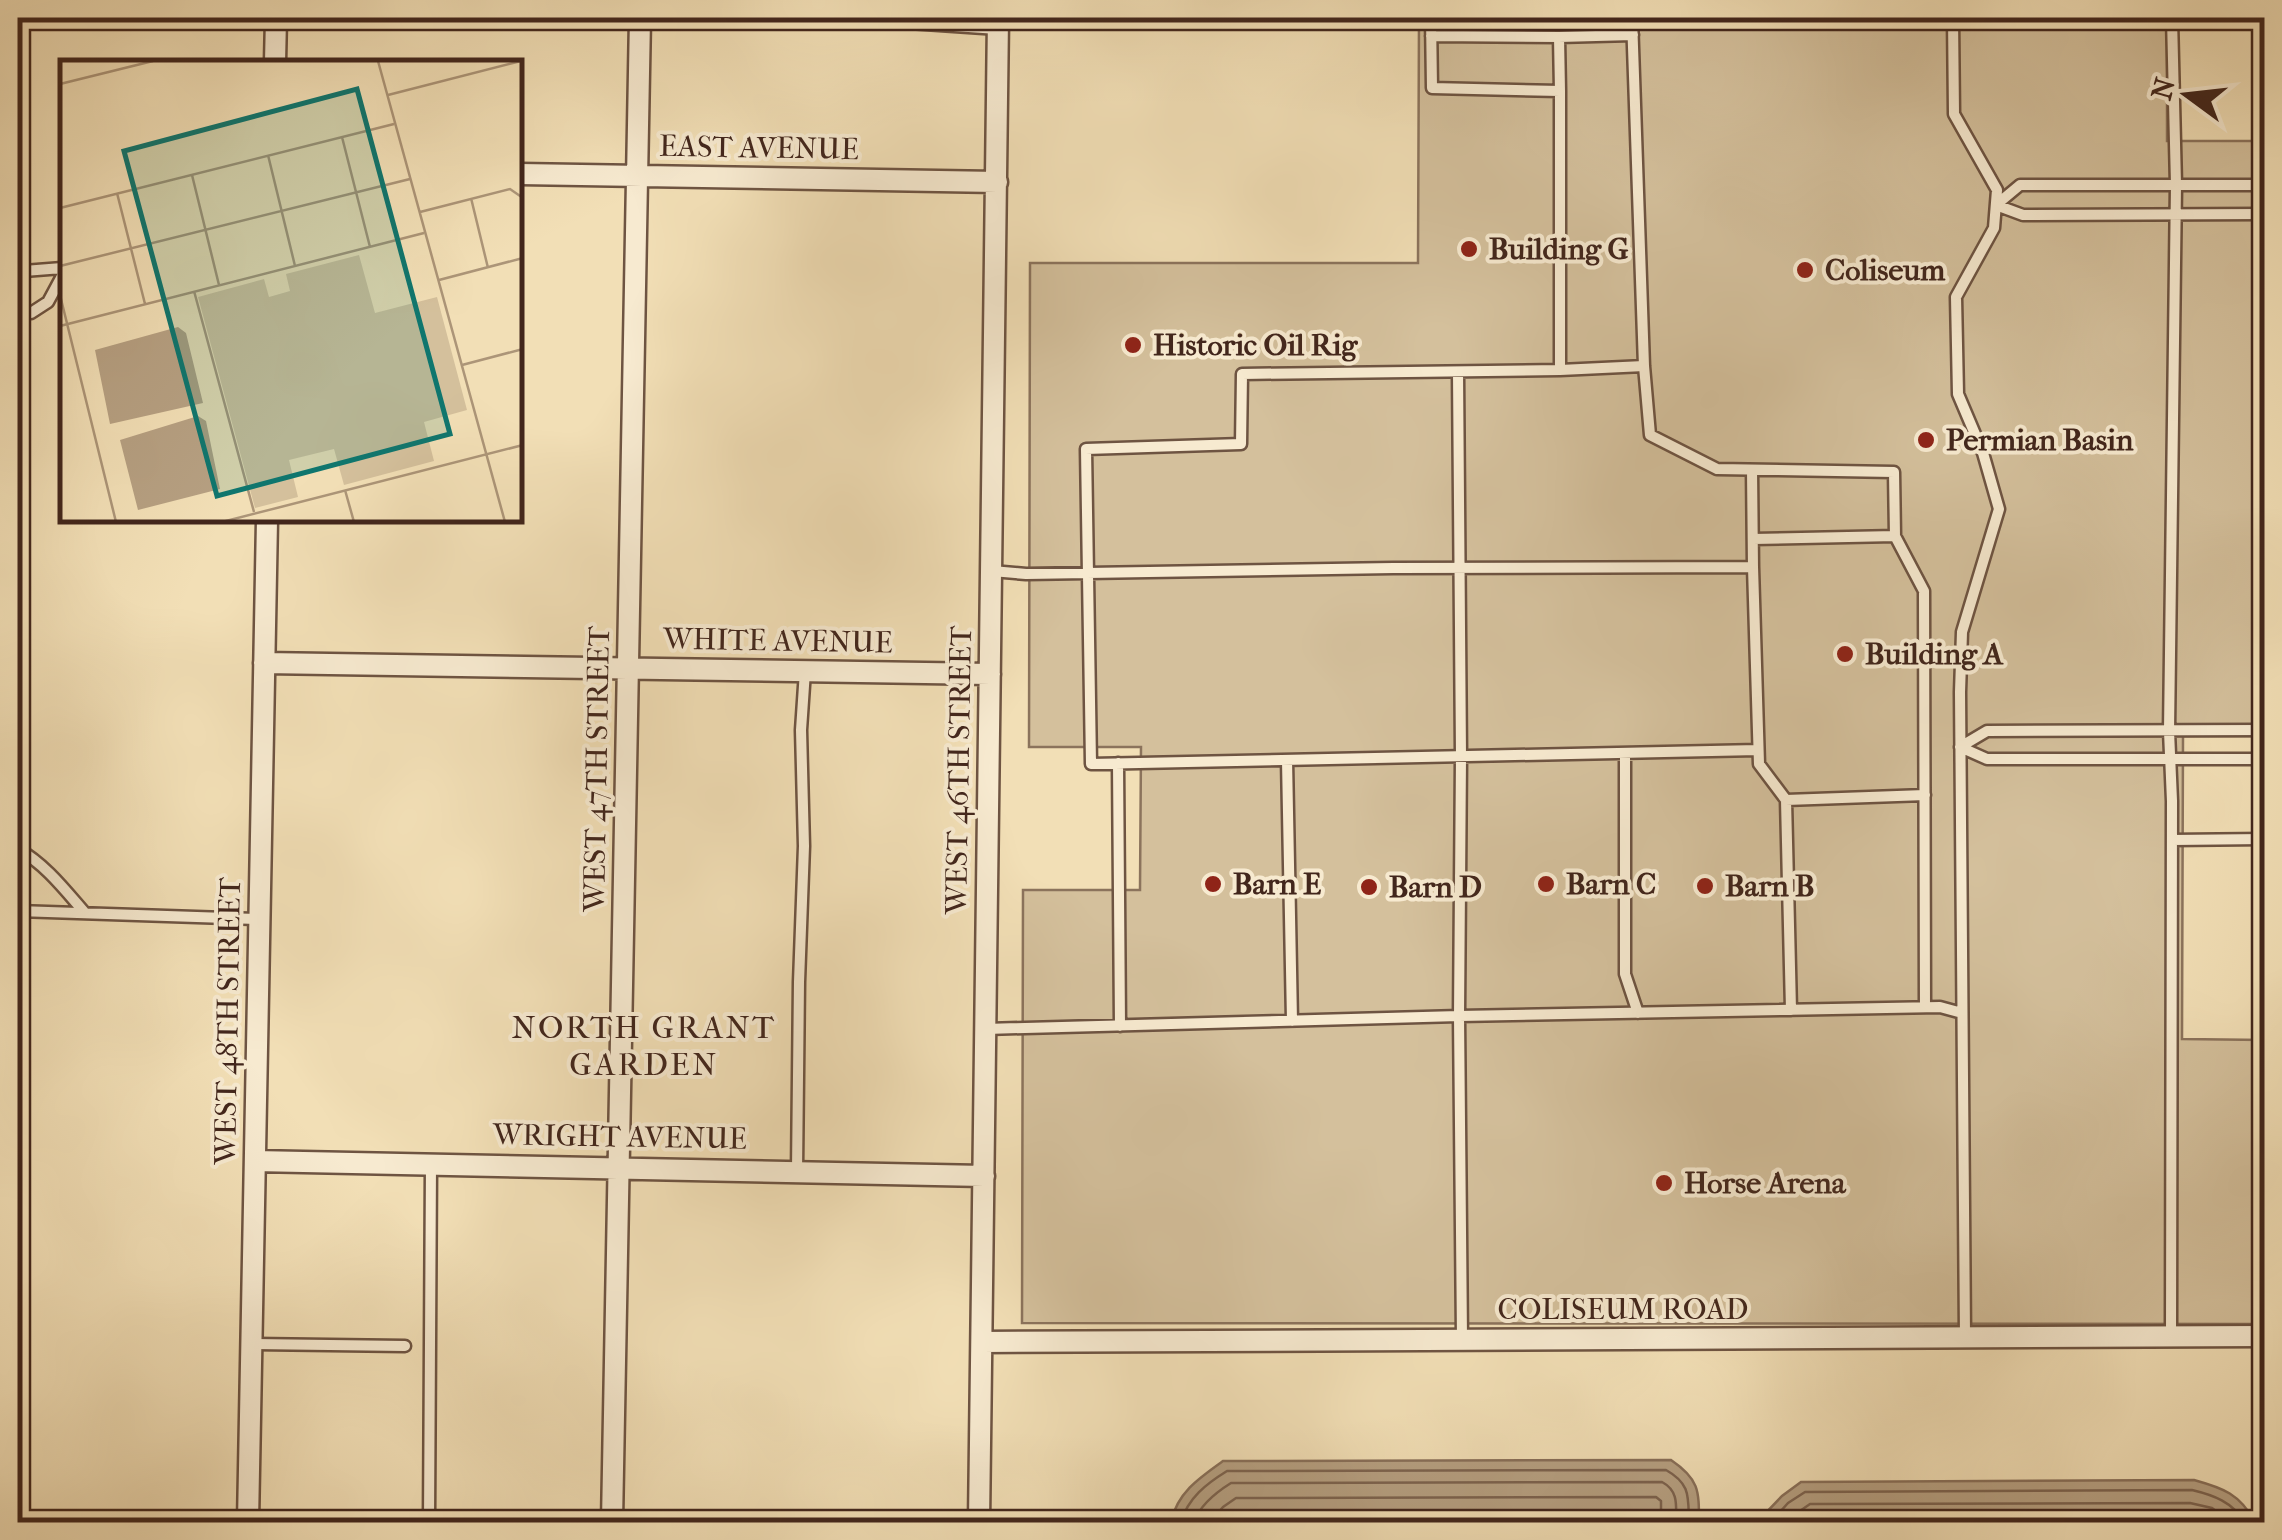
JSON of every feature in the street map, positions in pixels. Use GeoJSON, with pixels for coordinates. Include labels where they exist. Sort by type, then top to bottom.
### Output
{"type":"FeatureCollection","features":[{"type":"Feature","properties":{"kind":"street"},"geometry":{"type":"LineString","coordinates":[[275,60],[276,18]]}},
{"type":"Feature","properties":{"kind":"street","name":"WEST 47TH STREET"},"geometry":{"type":"LineString","coordinates":[[612,1522],[640,18]]}},
{"type":"Feature","properties":{"kind":"street","name":"WEST 46TH STREET"},"geometry":{"type":"LineString","coordinates":[[980,1522],[998,23]]}},
{"type":"Feature","properties":{"kind":"street","name":"EAST AVENUE"},"geometry":{"type":"LineString","coordinates":[[522,174],[997,182]]}},
{"type":"Feature","properties":{"kind":"street","name":"WEST 48TH STREET"},"geometry":{"type":"LineString","coordinates":[[248,1522],[267,522]]}},
{"type":"Feature","properties":{"kind":"street","name":"WHITE AVENUE"},"geometry":{"type":"LineString","coordinates":[[264,663],[990,674]]}},
{"type":"Feature","properties":{"kind":"street","name":"WRIGHT AVENUE"},"geometry":{"type":"LineString","coordinates":[[255,1161],[984,1176]]}},
{"type":"Feature","properties":{"kind":"street","name":"COLISEUM ROAD"},"geometry":{"type":"LineString","coordinates":[[982,1342],[2264,1336]]}},
{"type":"Feature","properties":{"kind":"lane"},"geometry":{"type":"LineString","coordinates":[[835,18],[998,23]]}},
{"type":"Feature","properties":{"kind":"lane"},"geometry":{"type":"LineString","coordinates":[[1431,18],[1432,88],[1560,91]]}},
{"type":"Feature","properties":{"kind":"lane"},"geometry":{"type":"LineString","coordinates":[[1632,18],[1644,366],[1650,435],[1716,469],[1894,472],[1895,536],[1924,591],[1926,1007]]}},
{"type":"Feature","properties":{"kind":"lane"},"geometry":{"type":"LineString","coordinates":[[1953,18],[1954,114],[1997,190],[1994,228],[1956,297],[1958,394],[1983,454],[2000,510],[1962,632],[1964,1337]]}},
{"type":"Feature","properties":{"kind":"lane"},"geometry":{"type":"LineString","coordinates":[[2171,1336],[2169,731],[2176,185],[2172,18]]}},
{"type":"Feature","properties":{"kind":"lane"},"geometry":{"type":"LineString","coordinates":[[1430,36],[1633,35]]}},
{"type":"Feature","properties":{"kind":"lane"},"geometry":{"type":"LineString","coordinates":[[1559,37],[1560,370]]}},
{"type":"Feature","properties":{"kind":"lane"},"geometry":{"type":"LineString","coordinates":[[1996,204],[2020,185],[2264,185]]}},
{"type":"Feature","properties":{"kind":"lane"},"geometry":{"type":"LineString","coordinates":[[1996,204],[2023,215],[2264,214]]}},
{"type":"Feature","properties":{"kind":"lane"},"geometry":{"type":"LineString","coordinates":[[18,278],[24,271],[60,268]]}},
{"type":"Feature","properties":{"kind":"lane"},"geometry":{"type":"LineString","coordinates":[[18,309],[31,312],[48,302],[60,280]]}},
{"type":"Feature","properties":{"kind":"lane"},"geometry":{"type":"LineString","coordinates":[[1644,366],[1242,374],[1241,444],[1086,449],[1092,764],[1758,750]]}},
{"type":"Feature","properties":{"kind":"lane"},"geometry":{"type":"LineString","coordinates":[[1458,372],[1462,1340]]}},
{"type":"Feature","properties":{"kind":"lane"},"geometry":{"type":"LineString","coordinates":[[1752,470],[1758,764],[1786,800],[1791,1010]]}},
{"type":"Feature","properties":{"kind":"lane"},"geometry":{"type":"LineString","coordinates":[[1753,539],[1895,536]]}},
{"type":"Feature","properties":{"kind":"lane"},"geometry":{"type":"LineString","coordinates":[[992,571],[1026,574],[1753,567]]}},
{"type":"Feature","properties":{"kind":"lane"},"geometry":{"type":"LineString","coordinates":[[797,1172],[804,846],[801,730],[805,671]]}},
{"type":"Feature","properties":{"kind":"lane"},"geometry":{"type":"LineString","coordinates":[[1960,748],[1987,732],[2264,730]]}},
{"type":"Feature","properties":{"kind":"lane"},"geometry":{"type":"LineString","coordinates":[[1960,748],[1988,760],[2264,759]]}},
{"type":"Feature","properties":{"kind":"lane"},"geometry":{"type":"LineString","coordinates":[[1624,753],[1625,974],[1638,1013]]}},
{"type":"Feature","properties":{"kind":"lane"},"geometry":{"type":"LineString","coordinates":[[1286,760],[1292,1021]]}},
{"type":"Feature","properties":{"kind":"lane"},"geometry":{"type":"LineString","coordinates":[[1118,764],[1120,1026]]}},
{"type":"Feature","properties":{"kind":"lane"},"geometry":{"type":"LineString","coordinates":[[1786,800],[1925,795]]}},
{"type":"Feature","properties":{"kind":"lane"},"geometry":{"type":"LineString","coordinates":[[2172,840],[2264,840]]}},
{"type":"Feature","properties":{"kind":"lane"},"geometry":{"type":"LineString","coordinates":[[18,849],[61,885],[85,913]]}},
{"type":"Feature","properties":{"kind":"lane"},"geometry":{"type":"LineString","coordinates":[[18,911],[260,919]]}},
{"type":"Feature","properties":{"kind":"lane"},"geometry":{"type":"LineString","coordinates":[[986,1030],[1926,1007],[1962,1013]]}},
{"type":"Feature","properties":{"kind":"lane"},"geometry":{"type":"LineString","coordinates":[[429,1522],[432,1164]]}},
{"type":"Feature","properties":{"kind":"lane"},"geometry":{"type":"LineString","coordinates":[[251,1344],[405,1346]]}},
{"type":"Feature","properties":{"kind":"shaded area"},"geometry":{"type":"Polygon","coordinates":[[[1419,18],[2167,18],[2167,141],[2264,141],[2264,736],[2183,736],[2182,1039],[2264,1040],[2264,1324],[1022,1323],[1023,890],[1140,890],[1141,747],[1029,747],[1030,263],[1418,263],[1419,18]]]}},
{"type":"Feature","properties":{"kind":"water"},"geometry":{"type":"Polygon","coordinates":[[[1671,1460],[1696,1486],[1699,1522],[1171,1522],[1184,1494],[1223,1461],[1671,1460]]]}},
{"type":"Feature","properties":{"kind":"water"},"geometry":{"type":"Polygon","coordinates":[[[2194,1480],[2230,1494],[2255,1522],[1757,1522],[1801,1482],[2194,1480]]]}},
{"type":"Feature","properties":{"kind":"place","name":"Building G"},"geometry":{"type":"Point","coordinates":[1469,249]}},
{"type":"Feature","properties":{"kind":"place","name":"Coliseum"},"geometry":{"type":"Point","coordinates":[1805,270]}},
{"type":"Feature","properties":{"kind":"place","name":"Historic Oil Rig"},"geometry":{"type":"Point","coordinates":[1133,345]}},
{"type":"Feature","properties":{"kind":"place","name":"Permian Basin"},"geometry":{"type":"Point","coordinates":[1926,440]}},
{"type":"Feature","properties":{"kind":"place","name":"Building A"},"geometry":{"type":"Point","coordinates":[1845,654]}},
{"type":"Feature","properties":{"kind":"place","name":"Barn E"},"geometry":{"type":"Point","coordinates":[1213,884]}},
{"type":"Feature","properties":{"kind":"place","name":"Barn C"},"geometry":{"type":"Point","coordinates":[1546,884]}},
{"type":"Feature","properties":{"kind":"place","name":"Barn B"},"geometry":{"type":"Point","coordinates":[1705,886]}},
{"type":"Feature","properties":{"kind":"place","name":"Barn D"},"geometry":{"type":"Point","coordinates":[1369,887]}},
{"type":"Feature","properties":{"kind":"place","name":"Horse Arena"},"geometry":{"type":"Point","coordinates":[1664,1183]}},
{"type":"Feature","properties":{"kind":"district","name":"NORTH GRANT GARDEN"},"geometry":{"type":"Point","coordinates":[644,1046]}}]}
